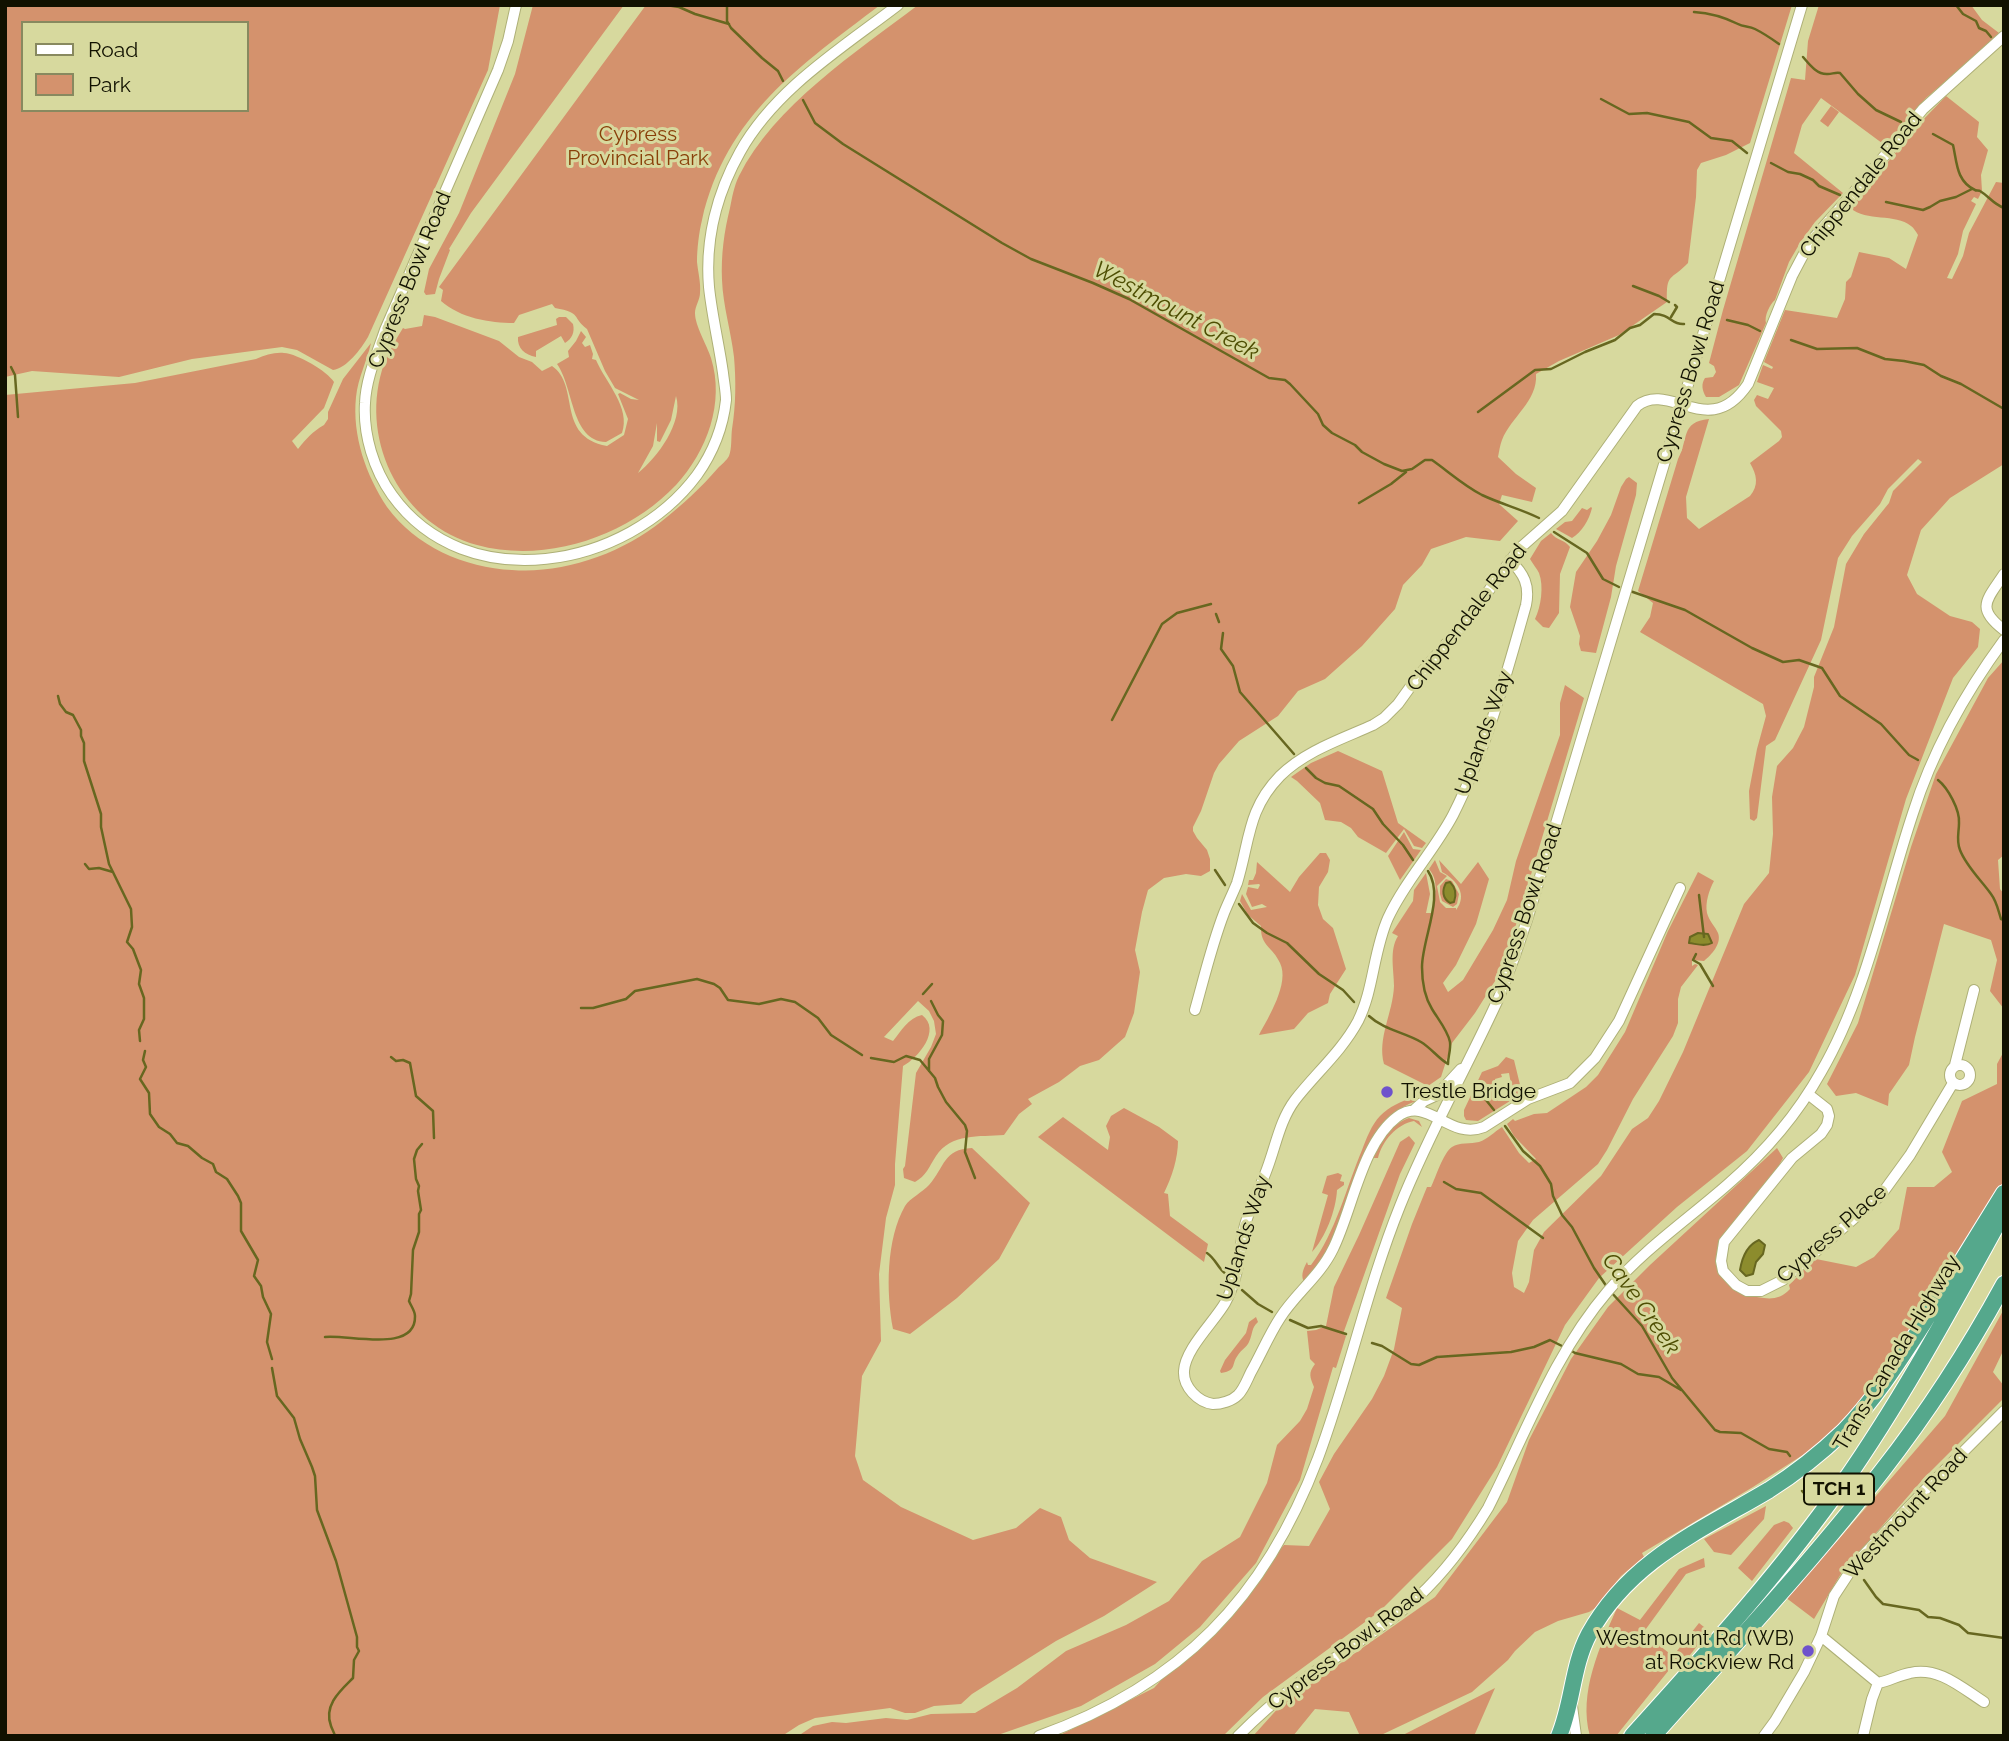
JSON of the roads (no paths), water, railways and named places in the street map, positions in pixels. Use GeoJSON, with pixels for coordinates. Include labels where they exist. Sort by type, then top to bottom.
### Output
{"type":"FeatureCollection","features":[{"type":"Feature","properties":{"kind":"highway"},"geometry":{"type":"LineString","coordinates":[[1559,1736],[1569,1705],[1579,1656],[1594,1626],[1625,1586],[1656,1558],[1693,1533],[1785,1479],[1816,1456],[1845,1429],[1878,1391],[1897,1363],[2004,1193]]}},
{"type":"Feature","properties":{"kind":"highway","name":"Trans-Canada Highway"},"geometry":{"type":"LineString","coordinates":[[1632,1736],[1747,1607],[1807,1533],[1844,1481],[1913,1374],[2004,1212]]}},
{"type":"Feature","properties":{"kind":"highway","name":"TCH 1"},"geometry":{"type":"LineString","coordinates":[[1653,1736],[1822,1545],[1884,1470],[1953,1371],[2004,1284]]}},
{"type":"Feature","properties":{"kind":"highway"},"geometry":{"type":"LineString","coordinates":[[1664,1736],[1737,1642]]}},
{"type":"Feature","properties":{"kind":"street","name":"Cypress Bowl Road"},"geometry":{"type":"LineString","coordinates":[[516,5],[498,70],[385,330],[371,370],[365,402],[365,424],[372,454],[383,483],[403,511],[423,528],[456,548],[490,558],[515,561],[543,560],[608,543],[656,515],[696,477],[710,454],[726,398],[709,278],[713,224],[725,183],[745,143],[771,109],[806,76],[898,5]]}},
{"type":"Feature","properties":{"kind":"street","name":"Cypress Bowl Road"},"geometry":{"type":"LineString","coordinates":[[1039,1736],[1105,1708],[1147,1683],[1191,1650],[1226,1616],[1268,1562],[1296,1511],[1315,1465],[1389,1236],[1410,1182],[1501,993],[1527,920],[1802,5]]}},
{"type":"Feature","properties":{"kind":"street","name":"Chippendale Road"},"geometry":{"type":"LineString","coordinates":[[1195,1010],[1224,913],[1236,884],[1251,820],[1266,794],[1280,777],[1314,752],[1373,725],[1390,713],[1471,615],[1510,560],[1562,512],[1643,401],[1656,398],[1694,409],[1715,408],[1727,404],[1742,392],[1753,373],[1791,276],[1810,242],[1923,109],[2004,36]]}},
{"type":"Feature","properties":{"kind":"street","name":"Uplands Way"},"geometry":{"type":"LineString","coordinates":[[1415,1109],[1403,1112],[1395,1118],[1377,1139],[1363,1168],[1334,1248],[1313,1279],[1279,1320],[1240,1392],[1236,1397],[1222,1403],[1209,1403],[1198,1398],[1186,1382],[1184,1368],[1194,1347],[1231,1290],[1240,1259],[1246,1220],[1286,1114],[1356,1025],[1368,994],[1375,955],[1388,919],[1452,816],[1495,710],[1528,595],[1526,580],[1510,560]]}},
{"type":"Feature","properties":{"kind":"street"},"geometry":{"type":"LineString","coordinates":[[2004,574],[1985,606],[1986,613],[2004,630]]}},
{"type":"Feature","properties":{"kind":"street","name":"Cypress Bowl Road"},"geometry":{"type":"LineString","coordinates":[[1238,1736],[1277,1699],[1403,1610],[1449,1564],[1488,1508],[1551,1378],[1594,1308],[1640,1258],[1748,1166],[1808,1094],[1833,1051],[1853,1002],[1927,773],[1973,682],[2004,640]]}},
{"type":"Feature","properties":{"kind":"street"},"geometry":{"type":"LineString","coordinates":[[1415,1109],[1467,1130],[1476,1130],[1528,1099],[1570,1083],[1595,1058],[1619,1021],[1680,888]]}},
{"type":"Feature","properties":{"kind":"street","name":"Cypress Place"},"geometry":{"type":"LineString","coordinates":[[1955,1065],[1967,1067],[1970,1076],[1963,1085],[1953,1083],[1949,1073],[1955,1065],[1974,990]]}},
{"type":"Feature","properties":{"kind":"street"},"geometry":{"type":"LineString","coordinates":[[1415,1109],[1441,1091],[1468,1062]]}},
{"type":"Feature","properties":{"kind":"street","name":"Cypress Place"},"geometry":{"type":"LineString","coordinates":[[1808,1094],[1824,1105],[1829,1116],[1827,1125],[1821,1134],[1792,1158],[1724,1242],[1721,1261],[1723,1271],[1736,1285],[1747,1291],[1760,1291],[1783,1280],[1881,1195],[1910,1155],[1953,1083]]}},
{"type":"Feature","properties":{"kind":"street","name":"Westmount Road"},"geometry":{"type":"LineString","coordinates":[[1764,1736],[1788,1700],[1821,1636],[1834,1596],[1855,1564],[2004,1411]]}},
{"type":"Feature","properties":{"kind":"street"},"geometry":{"type":"LineString","coordinates":[[1821,1636],[1878,1683]]}},
{"type":"Feature","properties":{"kind":"street"},"geometry":{"type":"LineString","coordinates":[[1878,1683],[1910,1673],[1932,1672],[1984,1702]]}},
{"type":"Feature","properties":{"kind":"street"},"geometry":{"type":"LineString","coordinates":[[1574,1679],[1572,1705],[1576,1736]]}},
{"type":"Feature","properties":{"kind":"street"},"geometry":{"type":"LineString","coordinates":[[1863,1736],[1878,1683]]}},
{"type":"Feature","properties":{"kind":"waterway"},"geometry":{"type":"LineString","coordinates":[[666,5],[729,24]]}},
{"type":"Feature","properties":{"kind":"waterway","name":"Westmount Creek"},"geometry":{"type":"LineString","coordinates":[[727,5],[727,21],[731,28],[778,71],[783,81]]}},
{"type":"Feature","properties":{"kind":"waterway"},"geometry":{"type":"LineString","coordinates":[[1956,5],[1991,37]]}},
{"type":"Feature","properties":{"kind":"waterway"},"geometry":{"type":"LineString","coordinates":[[1694,12],[1716,15],[1753,28],[1779,44]]}},
{"type":"Feature","properties":{"kind":"waterway"},"geometry":{"type":"LineString","coordinates":[[1803,57],[1820,73],[1840,73],[1876,110],[1901,122]]}},
{"type":"Feature","properties":{"kind":"waterway"},"geometry":{"type":"LineString","coordinates":[[1601,99],[1629,114],[1647,113],[1689,122],[1711,138],[1732,141],[1747,153]]}},
{"type":"Feature","properties":{"kind":"waterway","name":"Westmount Creek"},"geometry":{"type":"LineString","coordinates":[[803,100],[815,123],[843,144],[1002,243],[1031,259],[1129,299],[1269,378],[1285,380],[1318,414],[1323,425],[1362,452],[1402,471],[1412,469],[1425,460],[1432,460],[1482,495],[1539,518]]}},
{"type":"Feature","properties":{"kind":"waterway"},"geometry":{"type":"LineString","coordinates":[[1933,134],[1953,145],[1958,170],[1964,182],[2004,208]]}},
{"type":"Feature","properties":{"kind":"waterway"},"geometry":{"type":"LineString","coordinates":[[1771,163],[1813,180],[1819,186],[1840,195]]}},
{"type":"Feature","properties":{"kind":"waterway"},"geometry":{"type":"LineString","coordinates":[[1886,202],[1923,210],[1972,189]]}},
{"type":"Feature","properties":{"kind":"waterway"},"geometry":{"type":"LineString","coordinates":[[1633,286],[1669,302]]}},
{"type":"Feature","properties":{"kind":"waterway"},"geometry":{"type":"LineString","coordinates":[[1671,317],[1677,307],[1675,305]]}},
{"type":"Feature","properties":{"kind":"waterway"},"geometry":{"type":"LineString","coordinates":[[1478,412],[1535,370],[1551,369],[1615,340],[1654,314],[1684,324]]}},
{"type":"Feature","properties":{"kind":"waterway"},"geometry":{"type":"LineString","coordinates":[[1727,320],[1760,331]]}},
{"type":"Feature","properties":{"kind":"waterway"},"geometry":{"type":"LineString","coordinates":[[1791,340],[1817,349],[1857,348],[1885,359],[1924,365],[2004,409]]}},
{"type":"Feature","properties":{"kind":"waterway"},"geometry":{"type":"LineString","coordinates":[[11,367],[15,375],[18,417]]}},
{"type":"Feature","properties":{"kind":"waterway"},"geometry":{"type":"LineString","coordinates":[[1359,503],[1406,472]]}},
{"type":"Feature","properties":{"kind":"waterway","name":"Westmount Creek"},"geometry":{"type":"LineString","coordinates":[[1554,532],[1587,553],[1603,579],[1619,587]]}},
{"type":"Feature","properties":{"kind":"waterway","name":"Westmount Creek"},"geometry":{"type":"LineString","coordinates":[[1630,591],[1685,610],[1752,648],[1783,662],[1799,660],[1822,668],[1840,696],[1881,724],[1909,755],[1918,760]]}},
{"type":"Feature","properties":{"kind":"waterway"},"geometry":{"type":"LineString","coordinates":[[1112,720],[1162,624],[1177,613],[1211,604]]}},
{"type":"Feature","properties":{"kind":"waterway"},"geometry":{"type":"LineString","coordinates":[[1216,614],[1219,622]]}},
{"type":"Feature","properties":{"kind":"waterway"},"geometry":{"type":"LineString","coordinates":[[1223,633],[1221,649],[1233,666],[1240,692],[1294,754]]}},
{"type":"Feature","properties":{"kind":"waterway"},"geometry":{"type":"LineString","coordinates":[[58,696],[60,704],[66,712],[73,715],[81,730],[84,761],[101,814],[109,864],[131,909],[132,927],[127,942],[133,949],[141,970],[139,984],[144,998],[140,1041]]}},
{"type":"Feature","properties":{"kind":"waterway"},"geometry":{"type":"LineString","coordinates":[[1306,768],[1316,778],[1339,786],[1373,809],[1413,860]]}},
{"type":"Feature","properties":{"kind":"waterway","name":"Westmount Creek"},"geometry":{"type":"LineString","coordinates":[[1938,780],[1958,812],[1960,850],[1993,897],[2001,919],[2004,920]]}},
{"type":"Feature","properties":{"kind":"waterway"},"geometry":{"type":"LineString","coordinates":[[85,864],[89,869],[99,868],[113,872]]}},
{"type":"Feature","properties":{"kind":"waterway","name":"Cave Creek"},"geometry":{"type":"LineString","coordinates":[[1215,870],[1225,885]]}},
{"type":"Feature","properties":{"kind":"waterway"},"geometry":{"type":"LineString","coordinates":[[1369,1016],[1381,1025],[1421,1042],[1448,1064],[1449,1038],[1429,1004],[1422,978],[1423,956],[1434,905],[1433,881],[1428,871]]}},
{"type":"Feature","properties":{"kind":"waterway"},"geometry":{"type":"LineString","coordinates":[[1699,895],[1704,937]]}},
{"type":"Feature","properties":{"kind":"waterway","name":"Cave Creek"},"geometry":{"type":"LineString","coordinates":[[1239,904],[1253,923],[1287,943],[1319,974],[1343,990],[1354,1002]]}},
{"type":"Feature","properties":{"kind":"waterway"},"geometry":{"type":"LineString","coordinates":[[1696,954],[1693,960],[1700,964],[1713,986]]}},
{"type":"Feature","properties":{"kind":"waterway"},"geometry":{"type":"LineString","coordinates":[[581,1008],[593,1008],[626,999],[635,991],[697,979],[720,988],[728,1000],[759,1004],[781,999],[795,1002],[818,1018],[831,1035],[862,1055]]}},
{"type":"Feature","properties":{"kind":"waterway"},"geometry":{"type":"LineString","coordinates":[[923,994],[932,984]]}},
{"type":"Feature","properties":{"kind":"waterway"},"geometry":{"type":"LineString","coordinates":[[929,1071],[929,1059],[942,1035],[943,1021],[931,1001]]}},
{"type":"Feature","properties":{"kind":"waterway"},"geometry":{"type":"LineString","coordinates":[[145,1051],[143,1060],[146,1067],[140,1079],[149,1093],[150,1114],[159,1127],[177,1143],[188,1146],[213,1164],[216,1172],[227,1179],[241,1203],[241,1231],[258,1260],[254,1276],[261,1286],[271,1314],[267,1342],[272,1359]]}},
{"type":"Feature","properties":{"kind":"waterway"},"geometry":{"type":"LineString","coordinates":[[871,1058],[894,1062],[906,1056],[920,1060],[935,1078],[946,1102],[965,1125],[965,1152],[975,1178]]}},
{"type":"Feature","properties":{"kind":"waterway"},"geometry":{"type":"LineString","coordinates":[[391,1057],[396,1061],[410,1063],[416,1096],[433,1111],[434,1138]]}},
{"type":"Feature","properties":{"kind":"waterway","name":"Cave Creek"},"geometry":{"type":"LineString","coordinates":[[1482,1095],[1494,1110]]}},
{"type":"Feature","properties":{"kind":"waterway","name":"Cave Creek"},"geometry":{"type":"LineString","coordinates":[[1505,1126],[1523,1151],[1540,1166],[1551,1184],[1553,1196],[1562,1215],[1572,1227],[1607,1287]]}},
{"type":"Feature","properties":{"kind":"waterway"},"geometry":{"type":"LineString","coordinates":[[325,1337],[393,1339],[405,1335],[412,1328],[415,1314],[409,1301],[413,1250],[419,1232],[421,1210],[414,1159],[422,1144]]}},
{"type":"Feature","properties":{"kind":"waterway"},"geometry":{"type":"LineString","coordinates":[[1444,1182],[1456,1189],[1481,1193],[1543,1238]]}},
{"type":"Feature","properties":{"kind":"waterway"},"geometry":{"type":"LineString","coordinates":[[1207,1253],[1226,1274]]}},
{"type":"Feature","properties":{"kind":"waterway"},"geometry":{"type":"LineString","coordinates":[[1242,1290],[1272,1312]]}},
{"type":"Feature","properties":{"kind":"waterway","name":"Cave Creek"},"geometry":{"type":"LineString","coordinates":[[1611,1292],[1642,1326],[1672,1378],[1715,1430],[1741,1433],[1769,1449],[1787,1452],[1790,1456]]}},
{"type":"Feature","properties":{"kind":"waterway"},"geometry":{"type":"LineString","coordinates":[[1290,1320],[1308,1328],[1321,1326],[1346,1334]]}},
{"type":"Feature","properties":{"kind":"waterway"},"geometry":{"type":"LineString","coordinates":[[1372,1343],[1411,1364],[1419,1365],[1437,1357],[1511,1352],[1550,1340],[1564,1347]]}},
{"type":"Feature","properties":{"kind":"waterway"},"geometry":{"type":"LineString","coordinates":[[1570,1350],[1621,1364],[1638,1374],[1659,1377],[1681,1390]]}},
{"type":"Feature","properties":{"kind":"waterway"},"geometry":{"type":"LineString","coordinates":[[272,1368],[277,1396],[294,1418],[315,1476],[317,1510],[336,1561],[357,1637],[359,1651],[354,1660],[353,1678],[334,1699],[329,1711],[335,1736]]}},
{"type":"Feature","properties":{"kind":"waterway","name":"Cave Creek"},"geometry":{"type":"LineString","coordinates":[[1802,1491],[1814,1504]]}},
{"type":"Feature","properties":{"kind":"waterway","name":"Cave Creek"},"geometry":{"type":"LineString","coordinates":[[1864,1580],[1883,1604],[1919,1610],[1928,1617],[1959,1625],[1968,1633],[2004,1638]]}},
{"type":"Feature","properties":{"kind":"place","name":"Trestle Bridge"},"geometry":{"type":"Point","coordinates":[1387,1092]}},
{"type":"Feature","properties":{"kind":"place","name":"Westmount Rd (WB) at Rockview Rd"},"geometry":{"type":"Point","coordinates":[1808,1651]}},
{"type":"Feature","properties":{"kind":"park label","name":"Cypress Provincial Park"},"geometry":{"type":"Point","coordinates":[638,147]}}]}
